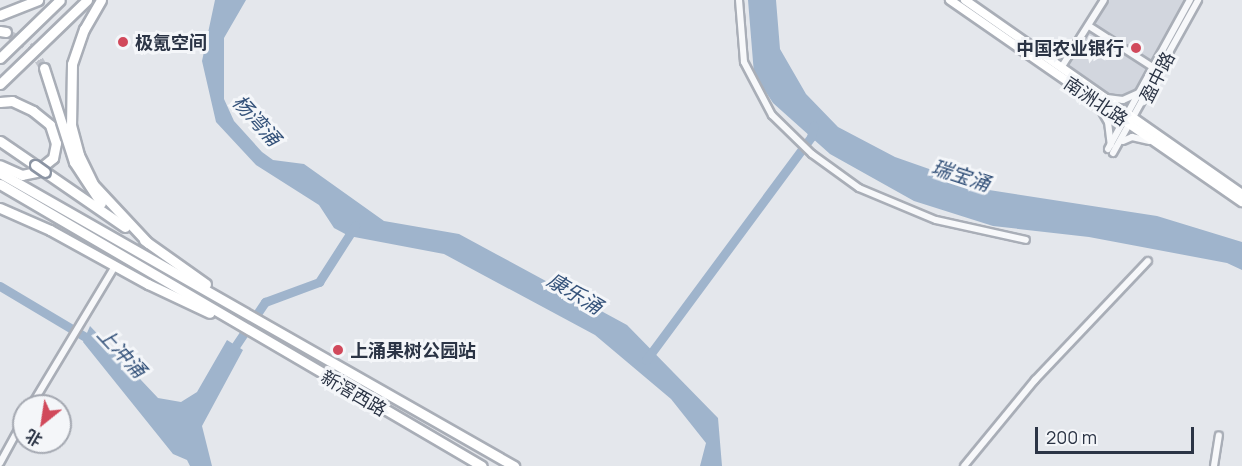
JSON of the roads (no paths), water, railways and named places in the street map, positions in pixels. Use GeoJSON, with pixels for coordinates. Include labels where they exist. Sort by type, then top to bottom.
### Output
{"type":"FeatureCollection","features":[{"type":"Feature","properties":{"kind":"highway"},"geometry":{"type":"LineString","coordinates":[[0,15],[38,0]]}},
{"type":"Feature","properties":{"kind":"highway"},"geometry":{"type":"LineString","coordinates":[[0,58],[60,0]]}},
{"type":"Feature","properties":{"kind":"highway"},"geometry":{"type":"LineString","coordinates":[[0,84],[87,0]]}},
{"type":"Feature","properties":{"kind":"highway"},"geometry":{"type":"LineString","coordinates":[[101,0],[84,29],[72,64],[71,125],[81,161],[93,184],[148,243]]}},
{"type":"Feature","properties":{"kind":"highway"},"geometry":{"type":"LineString","coordinates":[[44,68],[82,178],[103,206],[148,243]]}},
{"type":"Feature","properties":{"kind":"highway"},"geometry":{"type":"LineString","coordinates":[[0,102],[12,101],[33,111],[50,126],[56,143],[52,158],[36,172],[22,175],[0,165]]}},
{"type":"Feature","properties":{"kind":"highway"},"geometry":{"type":"LineString","coordinates":[[0,141],[232,302]]}},
{"type":"Feature","properties":{"kind":"highway"},"geometry":{"type":"LineString","coordinates":[[0,172],[232,302]]}},
{"type":"Feature","properties":{"kind":"highway"},"geometry":{"type":"LineString","coordinates":[[0,184],[227,318]]}},
{"type":"Feature","properties":{"kind":"highway"},"geometry":{"type":"LineString","coordinates":[[0,210],[33,222],[197,309],[227,318]]}},
{"type":"Feature","properties":{"kind":"highway","name":"新滘西路"},"geometry":{"type":"LineString","coordinates":[[232,302],[514,466]]}},
{"type":"Feature","properties":{"kind":"highway","name":"新滘西路"},"geometry":{"type":"LineString","coordinates":[[227,318],[266,343],[482,466]]}},
{"type":"Feature","properties":{"kind":"main road","name":"南洲北路"},"geometry":{"type":"LineString","coordinates":[[950,0],[1242,194]]}},
{"type":"Feature","properties":{"kind":"main road","name":"南洲北路"},"geometry":{"type":"LineString","coordinates":[[965,0],[1062,68],[1099,99]]}},
{"type":"Feature","properties":{"kind":"main road","name":"南洲北路"},"geometry":{"type":"LineString","coordinates":[[1130,120],[1242,202]]}},
{"type":"Feature","properties":{"kind":"street"},"geometry":{"type":"LineString","coordinates":[[739,0],[744,62],[772,115],[809,149],[859,188],[892,202],[936,220],[1026,240]]}},
{"type":"Feature","properties":{"kind":"street"},"geometry":{"type":"LineString","coordinates":[[1062,68],[1104,0]]}},
{"type":"Feature","properties":{"kind":"street","name":"盈中路"},"geometry":{"type":"LineString","coordinates":[[1130,120],[1190,0]]}},
{"type":"Feature","properties":{"kind":"street","name":"盈中路"},"geometry":{"type":"LineString","coordinates":[[1130,120],[1198,0]]}},
{"type":"Feature","properties":{"kind":"street"},"geometry":{"type":"LineString","coordinates":[[1089,26],[1154,68]]}},
{"type":"Feature","properties":{"kind":"street"},"geometry":{"type":"LineString","coordinates":[[1112,149],[1108,122],[1099,99],[1123,100],[1143,90]]}},
{"type":"Feature","properties":{"kind":"street"},"geometry":{"type":"LineString","coordinates":[[1112,149],[1130,120]]}},
{"type":"Feature","properties":{"kind":"street"},"geometry":{"type":"LineString","coordinates":[[1112,149],[1132,138],[1160,144]]}},
{"type":"Feature","properties":{"kind":"street"},"geometry":{"type":"LineString","coordinates":[[964,466],[1035,380],[1148,261]]}},
{"type":"Feature","properties":{"kind":"street"},"geometry":{"type":"LineString","coordinates":[[38,394],[115,266]]}},
{"type":"Feature","properties":{"kind":"street"},"geometry":{"type":"LineString","coordinates":[[1214,466],[1219,435]]}},
{"type":"Feature","properties":{"kind":"street"},"geometry":{"type":"LineString","coordinates":[[0,463],[12,441]]}},
{"type":"Feature","properties":{"kind":"water"},"geometry":{"type":"Polygon","coordinates":[[[215,0],[246,0],[224,38],[224,99],[234,121],[262,152],[273,160],[304,164],[384,221],[459,234],[627,325],[718,418],[722,466],[700,466],[706,443],[671,399],[595,335],[444,254],[349,236],[334,228],[319,205],[256,165],[216,122],[202,61],[215,0]]]}},
{"type":"Feature","properties":{"kind":"water"},"geometry":{"type":"Polygon","coordinates":[[[748,0],[776,0],[780,49],[806,94],[838,127],[895,157],[989,190],[1157,216],[1242,242],[1242,270],[1227,263],[1089,237],[993,226],[914,201],[830,154],[773,103],[754,74],[748,0]]]}},
{"type":"Feature","properties":{"kind":"water"},"geometry":{"type":"Polygon","coordinates":[[[90,326],[158,398],[181,402],[197,392],[227,340],[243,350],[202,426],[212,466],[190,466],[187,460],[173,454],[83,342],[90,326]]]}},
{"type":"Feature","properties":{"kind":"waterway"},"geometry":{"type":"LineString","coordinates":[[646,360],[811,137],[814,125]]}},
{"type":"Feature","properties":{"kind":"waterway"},"geometry":{"type":"LineString","coordinates":[[230,354],[265,302],[319,282],[355,226]]}},
{"type":"Feature","properties":{"kind":"waterway","name":"上冲涌"},"geometry":{"type":"LineString","coordinates":[[0,286],[94,342]]}},
{"type":"Feature","properties":{"kind":"tunnel"},"geometry":{"type":"LineString","coordinates":[[6,32],[32,48],[44,68]]}},
{"type":"Feature","properties":{"kind":"place","name":"极氪空间"},"geometry":{"type":"Point","coordinates":[123,42]}},
{"type":"Feature","properties":{"kind":"place","name":"中国农业银行"},"geometry":{"type":"Point","coordinates":[1136,48]}},
{"type":"Feature","properties":{"kind":"place","name":"上涌果树公园站"},"geometry":{"type":"Point","coordinates":[338,350]}},
{"type":"Feature","properties":{"kind":"water label","name":"杨湾涌"},"geometry":{"type":"Point","coordinates":[257,120]}},
{"type":"Feature","properties":{"kind":"water label","name":"瑞宝涌"},"geometry":{"type":"Point","coordinates":[961,175]}},
{"type":"Feature","properties":{"kind":"water label","name":"康乐涌"},"geometry":{"type":"Point","coordinates":[575,293]}}]}
